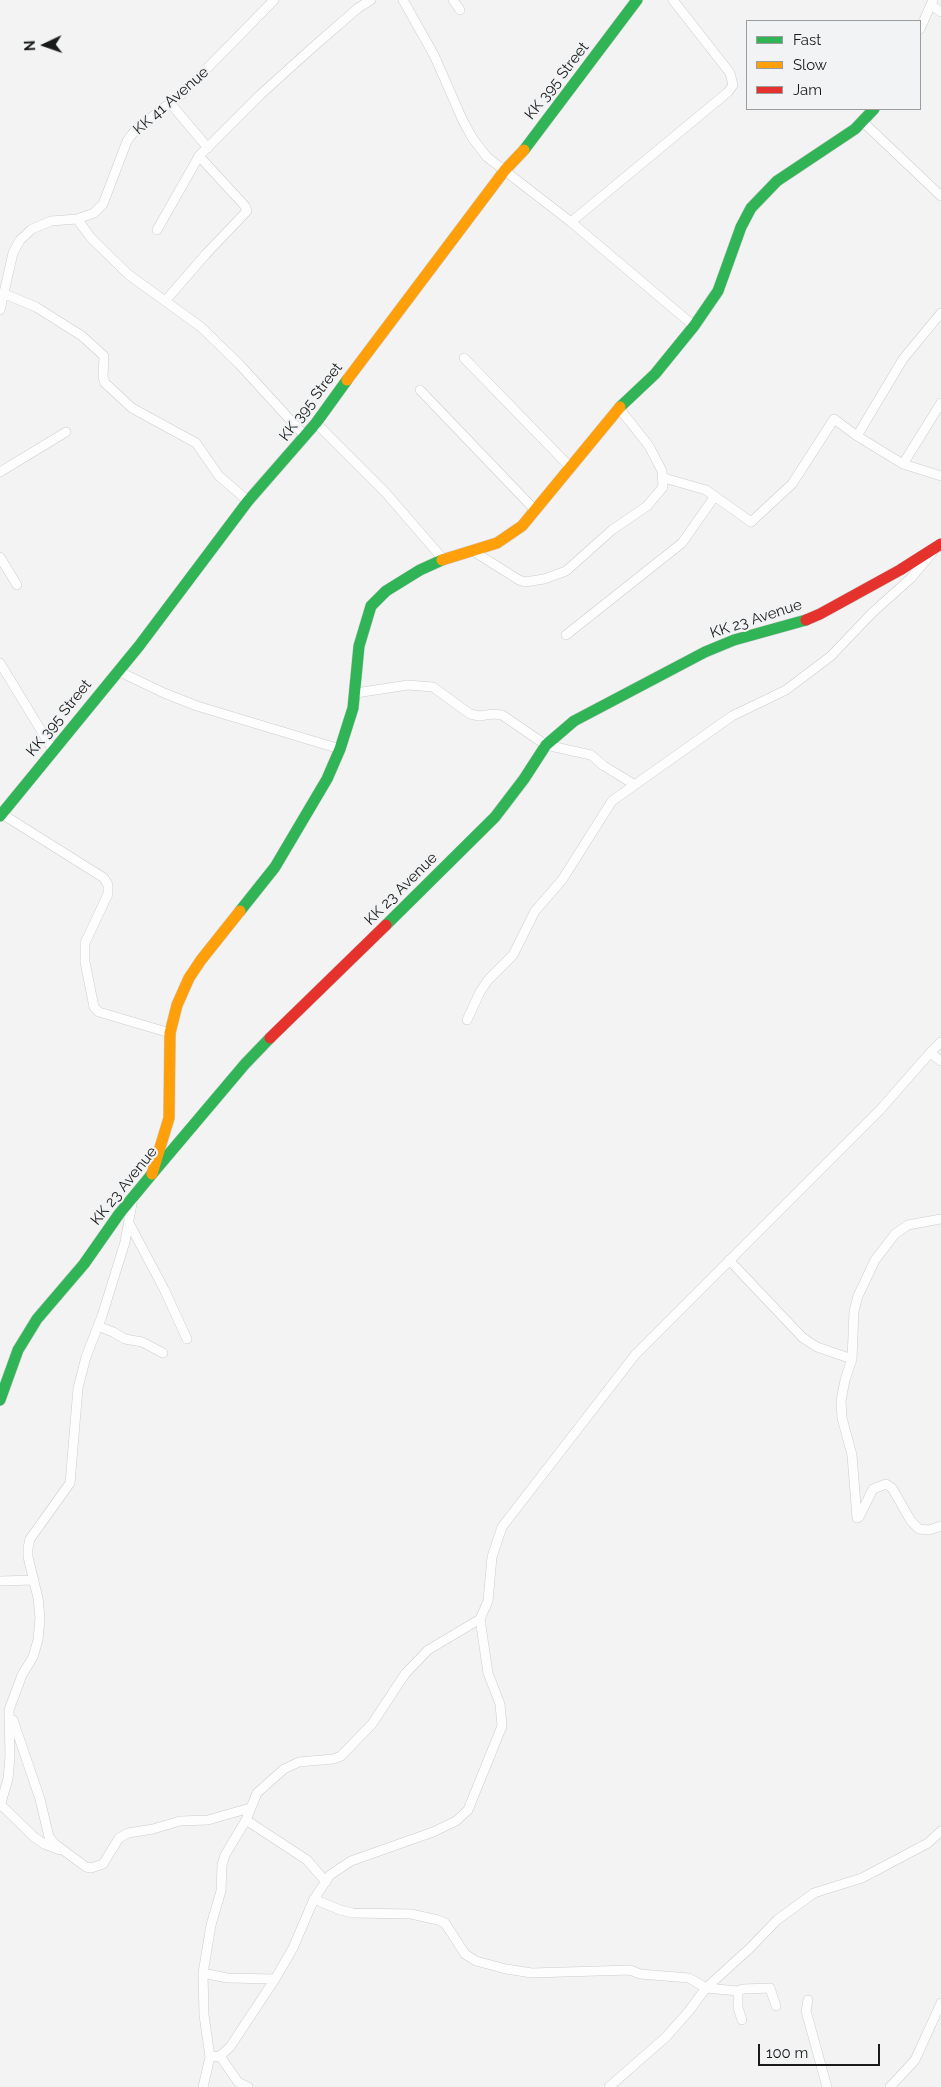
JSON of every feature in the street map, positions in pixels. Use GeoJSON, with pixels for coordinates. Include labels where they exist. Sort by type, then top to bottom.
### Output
{"type":"FeatureCollection","features":[{"type":"Feature","properties":{"kind":"street","name":"KK 41 Avenue"},"geometry":{"type":"LineString","coordinates":[[0,310],[13,253],[20,240],[32,229],[50,221],[77,219],[94,213],[103,204],[127,141],[136,128],[170,103],[210,67],[274,0]]}},
{"type":"Feature","properties":{"kind":"street"},"geometry":{"type":"LineString","coordinates":[[157,230],[199,156],[260,95],[358,8],[371,0]]}},
{"type":"Feature","properties":{"kind":"street"},"geometry":{"type":"LineString","coordinates":[[403,0],[434,55],[473,139],[487,157],[571,222],[694,326]]}},
{"type":"Feature","properties":{"kind":"street"},"geometry":{"type":"LineString","coordinates":[[453,0],[460,10]]}},
{"type":"Feature","properties":{"kind":"street","name":"KK 395 Street"},"geometry":{"type":"LineString","coordinates":[[1,815],[118,671],[248,501],[316,423],[401,306],[449,246],[505,170],[516,160],[637,0]]}},
{"type":"Feature","properties":{"kind":"street"},"geometry":{"type":"LineString","coordinates":[[571,222],[728,92],[733,85],[730,73],[673,0]]}},
{"type":"Feature","properties":{"kind":"street"},"geometry":{"type":"LineString","coordinates":[[921,27],[932,2],[941,12]]}},
{"type":"Feature","properties":{"kind":"street"},"geometry":{"type":"LineString","coordinates":[[170,103],[208,148]]}},
{"type":"Feature","properties":{"kind":"street"},"geometry":{"type":"LineString","coordinates":[[152,1174],[170,1118],[170,1033],[177,1005],[189,978],[201,960],[275,867],[327,779],[340,749],[356,693],[359,646],[371,606],[386,591],[420,570],[443,559],[473,551],[509,536],[522,526],[619,408],[654,374],[694,326],[718,291],[741,227],[751,208],[777,181],[855,129],[873,110]]}},
{"type":"Feature","properties":{"kind":"street"},"geometry":{"type":"LineString","coordinates":[[862,121],[941,196]]}},
{"type":"Feature","properties":{"kind":"street"},"geometry":{"type":"LineString","coordinates":[[166,300],[247,211],[199,156]]}},
{"type":"Feature","properties":{"kind":"street"},"geometry":{"type":"LineString","coordinates":[[77,219],[106,255],[129,275],[166,300],[207,333],[240,365],[305,436]]}},
{"type":"Feature","properties":{"kind":"street"},"geometry":{"type":"LineString","coordinates":[[5,294],[36,307],[82,336],[104,356],[103,377],[105,383],[132,408],[196,443],[218,476],[248,501]]}},
{"type":"Feature","properties":{"kind":"street"},"geometry":{"type":"LineString","coordinates":[[857,436],[903,359],[941,313]]}},
{"type":"Feature","properties":{"kind":"street"},"geometry":{"type":"LineString","coordinates":[[464,358],[571,468]]}},
{"type":"Feature","properties":{"kind":"street"},"geometry":{"type":"LineString","coordinates":[[420,390],[534,510]]}},
{"type":"Feature","properties":{"kind":"street"},"geometry":{"type":"LineString","coordinates":[[903,464],[941,403]]}},
{"type":"Feature","properties":{"kind":"street"},"geometry":{"type":"LineString","coordinates":[[473,551],[519,580],[532,581],[554,576],[566,571],[612,530],[647,506],[663,487],[664,478],[662,471],[649,446],[619,408]]}},
{"type":"Feature","properties":{"kind":"street"},"geometry":{"type":"LineString","coordinates":[[664,478],[706,490],[751,522],[792,484],[834,419],[857,436],[903,464],[941,476]]}},
{"type":"Feature","properties":{"kind":"street"},"geometry":{"type":"LineString","coordinates":[[316,423],[386,492],[443,559]]}},
{"type":"Feature","properties":{"kind":"street"},"geometry":{"type":"LineString","coordinates":[[0,472],[66,432]]}},
{"type":"Feature","properties":{"kind":"street"},"geometry":{"type":"LineString","coordinates":[[566,635],[682,543],[715,496]]}},
{"type":"Feature","properties":{"kind":"street"},"geometry":{"type":"LineString","coordinates":[[467,1020],[480,992],[488,980],[513,955],[535,911],[562,880],[612,801],[732,716],[786,690],[831,656],[872,613],[911,578],[940,545]]}},
{"type":"Feature","properties":{"kind":"street","name":"KK 23 Avenue"},"geometry":{"type":"LineString","coordinates":[[0,1400],[4,1382],[18,1350],[38,1319],[84,1264],[152,1174],[245,1064],[495,817],[524,779],[546,745],[574,721],[673,668],[734,640],[800,622],[820,614],[900,570],[940,545]]}},
{"type":"Feature","properties":{"kind":"street"},"geometry":{"type":"LineString","coordinates":[[0,557],[17,584]]}},
{"type":"Feature","properties":{"kind":"street"},"geometry":{"type":"LineString","coordinates":[[0,663],[52,750]]}},
{"type":"Feature","properties":{"kind":"street"},"geometry":{"type":"LineString","coordinates":[[118,671],[197,706],[340,749]]}},
{"type":"Feature","properties":{"kind":"street"},"geometry":{"type":"LineString","coordinates":[[356,693],[408,686],[433,687],[470,714],[479,716],[499,714],[546,745],[591,754],[604,766],[635,785]]}},
{"type":"Feature","properties":{"kind":"street"},"geometry":{"type":"LineString","coordinates":[[1,815],[104,878],[108,885],[108,894],[85,943],[86,962],[94,1007],[99,1012],[170,1033]]}},
{"type":"Feature","properties":{"kind":"street"},"geometry":{"type":"LineString","coordinates":[[210,2057],[220,2056],[230,2047],[275,1979],[292,1948],[314,1899],[330,1875],[351,1861],[433,1832],[456,1820],[468,1810],[502,1726],[500,1704],[488,1673],[480,1619],[488,1601],[492,1556],[502,1527],[635,1355],[879,1111],[941,1042]]}},
{"type":"Feature","properties":{"kind":"street"},"geometry":{"type":"LineString","coordinates":[[930,1053],[941,1061]]}},
{"type":"Feature","properties":{"kind":"street"},"geometry":{"type":"LineString","coordinates":[[64,1851],[44,1844],[34,1837],[0,1806],[8,1779],[10,1756],[9,1710],[22,1675],[33,1657],[38,1640],[40,1618],[28,1557],[30,1538],[70,1483],[78,1388],[86,1357],[125,1242],[133,1198]]}},
{"type":"Feature","properties":{"kind":"street"},"geometry":{"type":"LineString","coordinates":[[941,1219],[908,1225],[894,1234],[875,1260],[858,1296],[854,1311],[852,1359],[844,1380],[841,1401],[842,1418],[854,1470],[855,1516],[859,1517],[873,1489],[886,1484],[892,1488],[911,1520],[919,1529],[929,1530],[941,1526]]}},
{"type":"Feature","properties":{"kind":"street"},"geometry":{"type":"LineString","coordinates":[[128,1223],[164,1289],[187,1339]]}},
{"type":"Feature","properties":{"kind":"street"},"geometry":{"type":"LineString","coordinates":[[729,1260],[803,1338],[817,1347],[852,1359]]}},
{"type":"Feature","properties":{"kind":"street"},"geometry":{"type":"LineString","coordinates":[[98,1326],[125,1339],[142,1342],[163,1353]]}},
{"type":"Feature","properties":{"kind":"street"},"geometry":{"type":"LineString","coordinates":[[0,1581],[34,1580]]}},
{"type":"Feature","properties":{"kind":"street"},"geometry":{"type":"LineString","coordinates":[[203,2087],[210,2057],[204,2015],[203,1973],[211,1926],[221,1891],[222,1866],[225,1855],[246,1820],[257,1793],[284,1769],[299,1762],[333,1759],[342,1756],[372,1724],[405,1674],[428,1650],[480,1619]]}},
{"type":"Feature","properties":{"kind":"street"},"geometry":{"type":"LineString","coordinates":[[9,1710],[40,1799],[50,1837],[55,1844],[86,1867],[103,1864],[119,1838],[128,1834],[180,1821],[220,1817],[250,1808]]}},
{"type":"Feature","properties":{"kind":"street"},"geometry":{"type":"LineString","coordinates":[[246,1820],[307,1860],[326,1882]]}},
{"type":"Feature","properties":{"kind":"street"},"geometry":{"type":"LineString","coordinates":[[609,2087],[666,2037],[706,1988],[750,1948],[777,1920],[814,1893],[870,1874],[928,1843],[941,1831]]}},
{"type":"Feature","properties":{"kind":"street"},"geometry":{"type":"LineString","coordinates":[[314,1899],[340,1910],[353,1913],[411,1914],[438,1920],[444,1923],[464,1954],[476,1961],[506,1969],[532,1974],[630,1970],[640,1974],[689,1978],[706,1988],[738,1991],[743,1989],[770,1988],[776,2006]]}},
{"type":"Feature","properties":{"kind":"street"},"geometry":{"type":"LineString","coordinates":[[203,1973],[227,1978],[275,1979]]}},
{"type":"Feature","properties":{"kind":"street"},"geometry":{"type":"LineString","coordinates":[[738,1991],[738,2008],[742,2020]]}},
{"type":"Feature","properties":{"kind":"street"},"geometry":{"type":"LineString","coordinates":[[808,2000],[806,2011],[827,2087]]}},
{"type":"Feature","properties":{"kind":"street"},"geometry":{"type":"LineString","coordinates":[[890,2087],[915,2060],[941,2003]]}},
{"type":"Feature","properties":{"kind":"street"},"geometry":{"type":"LineString","coordinates":[[220,2056],[238,2082],[248,2087]]}},
{"type":"Feature","properties":{"kind":"traffic: fast"},"geometry":{"type":"LineString","coordinates":[[524,150],[637,0]]}},
{"type":"Feature","properties":{"kind":"traffic: fast"},"geometry":{"type":"LineString","coordinates":[[620,407],[655,374],[694,326],[718,291],[741,227],[751,208],[777,181],[855,129],[873,110]]}},
{"type":"Feature","properties":{"kind":"traffic: fast"},"geometry":{"type":"LineString","coordinates":[[0,816],[139,646],[248,501],[316,423],[347,380]]}},
{"type":"Feature","properties":{"kind":"traffic: fast"},"geometry":{"type":"LineString","coordinates":[[240,911],[275,867],[327,779],[340,749],[353,708],[359,646],[371,606],[386,591],[420,570],[442,560]]}},
{"type":"Feature","properties":{"kind":"traffic: fast"},"geometry":{"type":"LineString","coordinates":[[386,925],[495,817],[524,779],[546,745],[574,721],[705,652],[734,640],[806,620]]}},
{"type":"Feature","properties":{"kind":"traffic: fast"},"geometry":{"type":"LineString","coordinates":[[0,1400],[18,1350],[37,1319],[84,1264],[119,1214],[152,1174],[245,1064],[270,1038]]}},
{"type":"Feature","properties":{"kind":"traffic: slow"},"geometry":{"type":"LineString","coordinates":[[347,380],[505,170],[524,150]]}},
{"type":"Feature","properties":{"kind":"traffic: slow"},"geometry":{"type":"LineString","coordinates":[[442,560],[497,543],[522,526],[620,407]]}},
{"type":"Feature","properties":{"kind":"traffic: slow"},"geometry":{"type":"LineString","coordinates":[[152,1174],[169,1118],[170,1033],[177,1005],[189,978],[201,960],[240,911]]}},
{"type":"Feature","properties":{"kind":"traffic: jam"},"geometry":{"type":"LineString","coordinates":[[806,620],[900,570],[941,544]]}},
{"type":"Feature","properties":{"kind":"traffic: jam"},"geometry":{"type":"LineString","coordinates":[[270,1038],[386,925]]}}]}
